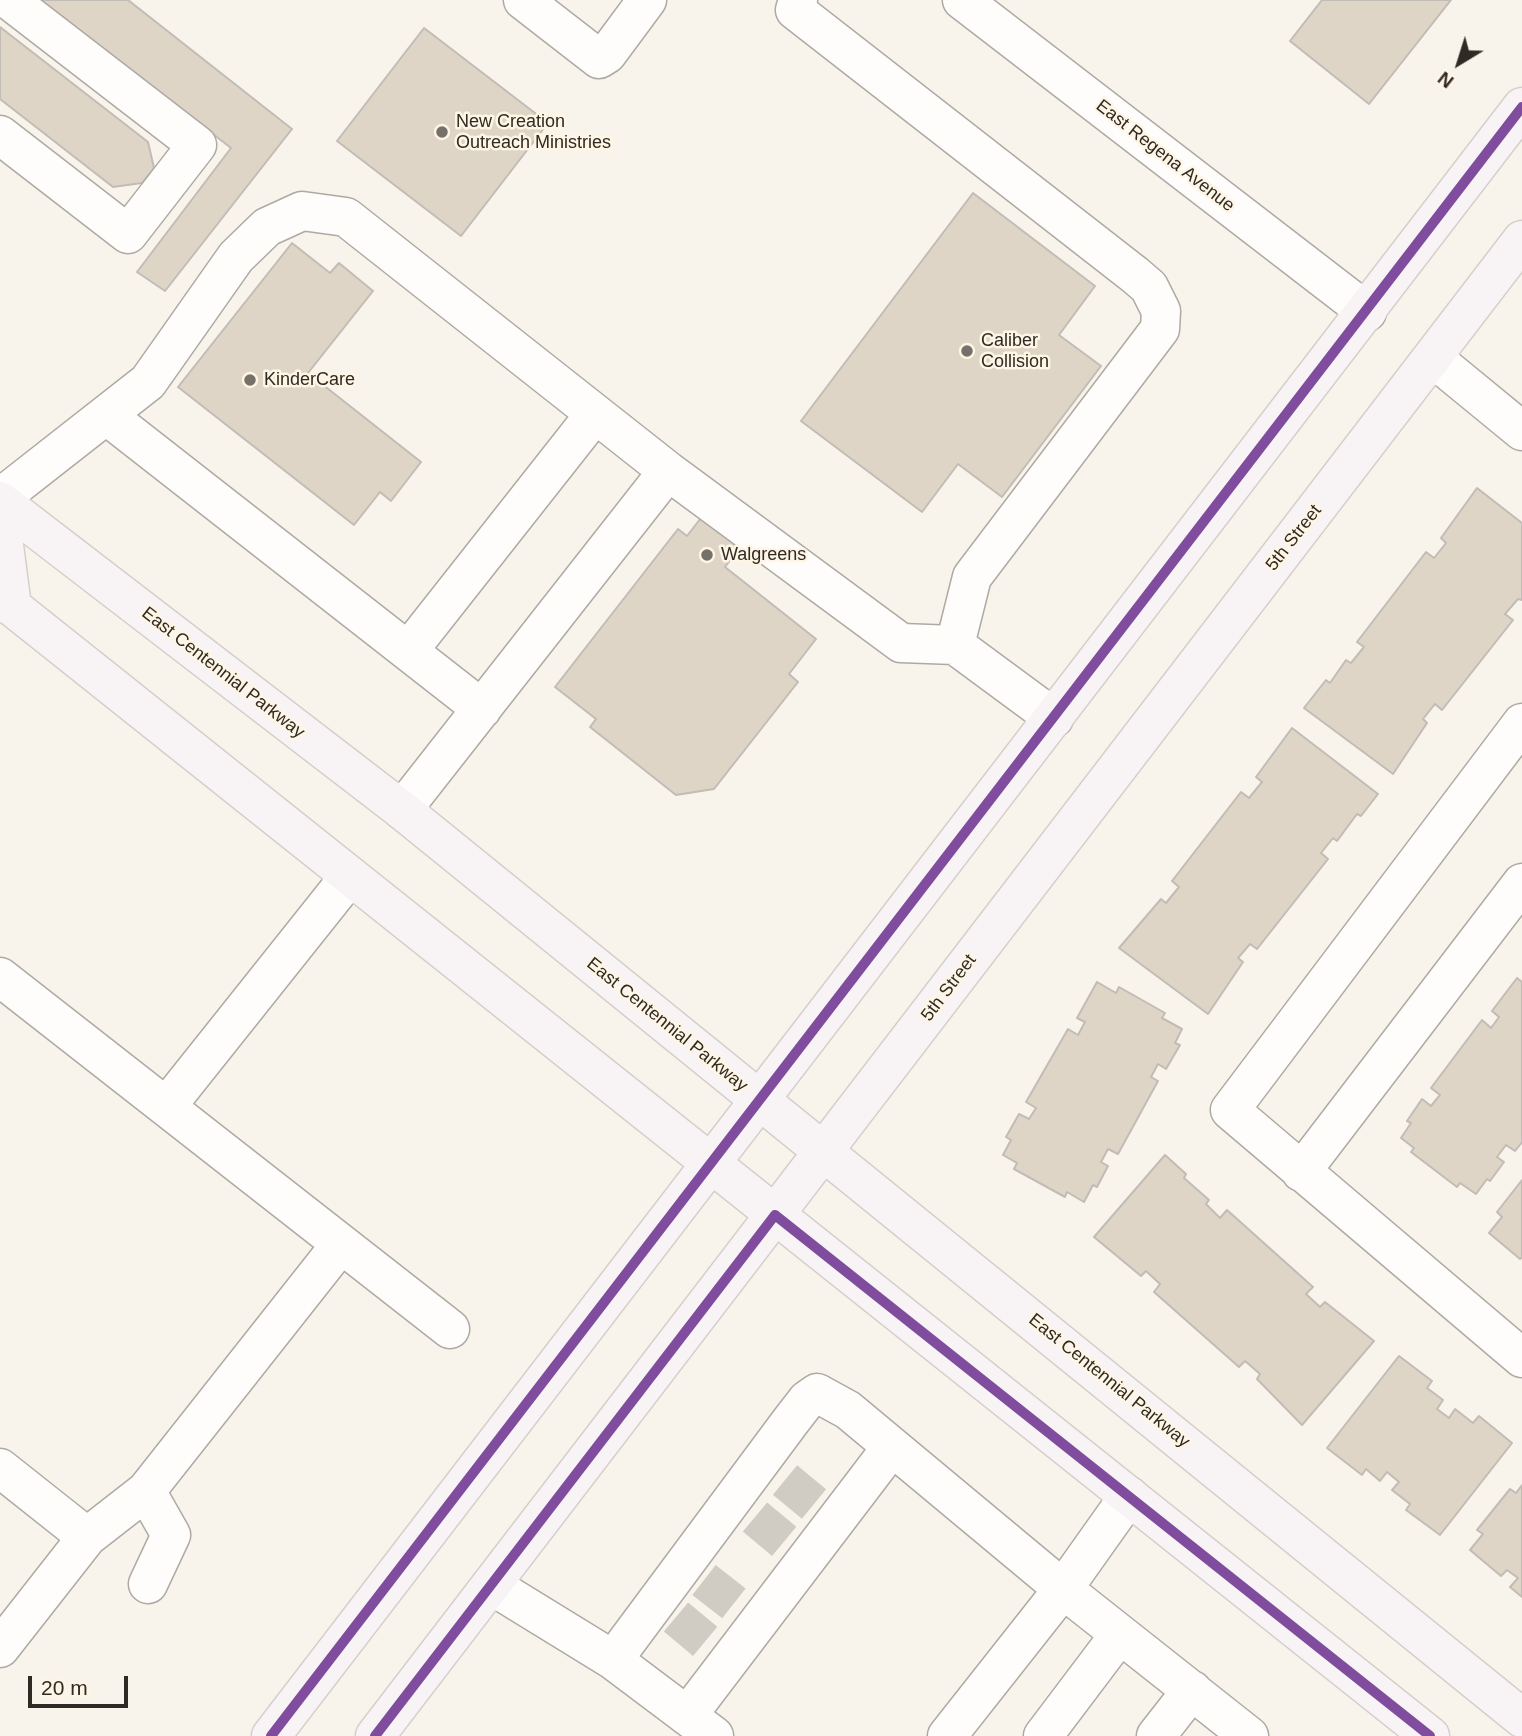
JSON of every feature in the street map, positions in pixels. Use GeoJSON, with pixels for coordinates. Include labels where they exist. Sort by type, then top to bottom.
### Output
{"type":"FeatureCollection","features":[{"type":"Feature","properties":{"kind":"main road"},"geometry":{"type":"LineString","coordinates":[[271,1736],[1522,107]]}},
{"type":"Feature","properties":{"kind":"main road","name":"5th Street"},"geometry":{"type":"LineString","coordinates":[[375,1736],[1522,240]]}},
{"type":"Feature","properties":{"kind":"main road","name":"East Centennial Parkway"},"geometry":{"type":"LineString","coordinates":[[0,499],[402,810],[1522,1718]]}},
{"type":"Feature","properties":{"kind":"main road"},"geometry":{"type":"LineString","coordinates":[[0,515],[4,608],[350,876],[1430,1736]]}},
{"type":"Feature","properties":{"kind":"street"},"geometry":{"type":"LineString","coordinates":[[0,135],[128,234],[198,145],[9,0]]}},
{"type":"Feature","properties":{"kind":"street"},"geometry":{"type":"LineString","coordinates":[[523,0],[599,59],[607,54],[647,0]]}},
{"type":"Feature","properties":{"kind":"street"},"geometry":{"type":"LineString","coordinates":[[798,0],[794,10],[1135,275],[1149,287],[1161,311],[1160,329],[972,577],[955,645]]}},
{"type":"Feature","properties":{"kind":"street","name":"East Regena Avenue"},"geometry":{"type":"LineString","coordinates":[[962,0],[1367,312]]}},
{"type":"Feature","properties":{"kind":"street"},"geometry":{"type":"LineString","coordinates":[[0,499],[148,383],[236,257],[267,227],[302,211],[346,216],[668,471],[901,643],[955,645],[1054,718]]}},
{"type":"Feature","properties":{"kind":"street"},"geometry":{"type":"LineString","coordinates":[[1433,358],[1522,431]]}},
{"type":"Feature","properties":{"kind":"street"},"geometry":{"type":"LineString","coordinates":[[408,650],[595,414]]}},
{"type":"Feature","properties":{"kind":"street"},"geometry":{"type":"LineString","coordinates":[[106,415],[482,709]]}},
{"type":"Feature","properties":{"kind":"street"},"geometry":{"type":"LineString","coordinates":[[402,810],[668,471]]}},
{"type":"Feature","properties":{"kind":"street"},"geometry":{"type":"LineString","coordinates":[[1522,723],[1230,1110],[1522,1358]]}},
{"type":"Feature","properties":{"kind":"street"},"geometry":{"type":"LineString","coordinates":[[166,1107],[350,876]]}},
{"type":"Feature","properties":{"kind":"street"},"geometry":{"type":"LineString","coordinates":[[1301,1172],[1522,883]]}},
{"type":"Feature","properties":{"kind":"street"},"geometry":{"type":"LineString","coordinates":[[0,977],[450,1329]]}},
{"type":"Feature","properties":{"kind":"street"},"geometry":{"type":"LineString","coordinates":[[0,1648],[87,1537],[146,1491],[341,1244]]}},
{"type":"Feature","properties":{"kind":"street"},"geometry":{"type":"LineString","coordinates":[[613,1660],[666,1610],[773,1471],[807,1400],[817,1393],[848,1410],[1063,1589],[1249,1736]]}},
{"type":"Feature","properties":{"kind":"street"},"geometry":{"type":"LineString","coordinates":[[491,1585],[613,1660],[700,1726],[718,1651],[825,1512],[891,1448]]}},
{"type":"Feature","properties":{"kind":"street"},"geometry":{"type":"LineString","coordinates":[[0,1468],[87,1537]]}},
{"type":"Feature","properties":{"kind":"street"},"geometry":{"type":"LineString","coordinates":[[146,1491],[170,1535],[148,1584]]}},
{"type":"Feature","properties":{"kind":"street"},"geometry":{"type":"LineString","coordinates":[[947,1736],[1063,1589],[1129,1496]]}},
{"type":"Feature","properties":{"kind":"street"},"geometry":{"type":"LineString","coordinates":[[1043,1736],[1121,1634]]}},
{"type":"Feature","properties":{"kind":"street"},"geometry":{"type":"LineString","coordinates":[[1156,1736],[1192,1690]]}},
{"type":"Feature","properties":{"kind":"building"},"geometry":{"type":"Polygon","coordinates":[[[41,0],[128,0],[292,129],[165,291],[137,272],[231,148],[41,0]]]}},
{"type":"Feature","properties":{"kind":"building"},"geometry":{"type":"Polygon","coordinates":[[[1322,0],[1451,0],[1369,104],[1290,41],[1322,0]]]}},
{"type":"Feature","properties":{"kind":"building"},"geometry":{"type":"Polygon","coordinates":[[[0,27],[148,142],[154,168],[142,183],[113,187],[0,99],[0,27]]]}},
{"type":"Feature","properties":{"kind":"building","name":"New Creation Outreach Ministries"},"geometry":{"type":"Polygon","coordinates":[[[424,28],[548,123],[461,236],[337,141],[424,28]]]}},
{"type":"Feature","properties":{"kind":"building","name":"Caliber Collision"},"geometry":{"type":"Polygon","coordinates":[[[973,193],[1095,286],[1059,335],[1101,366],[1002,497],[958,464],[922,512],[801,421],[973,193]]]}},
{"type":"Feature","properties":{"kind":"building","name":"KinderCare"},"geometry":{"type":"Polygon","coordinates":[[[292,243],[330,273],[339,263],[373,291],[308,373],[421,462],[391,501],[380,492],[354,525],[178,387],[292,243]]]}},
{"type":"Feature","properties":{"kind":"building"},"geometry":{"type":"Polygon","coordinates":[[[1477,488],[1522,523],[1522,600],[1518,599],[1505,614],[1513,620],[1442,710],[1435,704],[1423,719],[1427,723],[1393,774],[1304,708],[1326,680],[1330,683],[1346,660],[1351,663],[1364,647],[1357,642],[1426,552],[1434,558],[1446,543],[1441,538],[1477,488]]]}},
{"type":"Feature","properties":{"kind":"building","name":"Walgreens"},"geometry":{"type":"Polygon","coordinates":[[[704,514],[742,545],[725,567],[816,639],[789,674],[798,682],[714,789],[676,795],[590,727],[596,719],[555,687],[678,529],[687,536],[704,514]]]}},
{"type":"Feature","properties":{"kind":"building"},"geometry":{"type":"Polygon","coordinates":[[[1292,728],[1378,794],[1361,816],[1357,814],[1337,841],[1333,838],[1321,853],[1328,859],[1257,949],[1250,944],[1238,958],[1243,962],[1208,1014],[1119,948],[1161,899],[1166,903],[1179,887],[1172,881],[1241,792],[1249,798],[1262,782],[1256,777],[1292,728]]]}},
{"type":"Feature","properties":{"kind":"building"},"geometry":{"type":"Polygon","coordinates":[[[1517,978],[1522,982],[1522,1142],[1515,1151],[1506,1145],[1497,1157],[1504,1162],[1476,1194],[1460,1183],[1457,1187],[1411,1152],[1414,1148],[1401,1138],[1411,1123],[1407,1121],[1422,1099],[1431,1106],[1440,1095],[1431,1088],[1482,1020],[1491,1028],[1499,1017],[1492,1011],[1517,978]]]}},
{"type":"Feature","properties":{"kind":"building"},"geometry":{"type":"Polygon","coordinates":[[[1097,982],[1116,993],[1119,987],[1165,1013],[1162,1018],[1182,1029],[1175,1043],[1180,1045],[1166,1069],[1158,1064],[1151,1077],[1158,1081],[1118,1154],[1108,1149],[1101,1162],[1108,1166],[1097,1187],[1093,1185],[1084,1202],[1067,1192],[1065,1197],[1014,1169],[1017,1163],[1003,1155],[1011,1140],[1006,1137],[1019,1114],[1029,1119],[1036,1108],[1026,1102],[1068,1029],[1078,1035],[1085,1022],[1077,1018],[1097,982]]]}},
{"type":"Feature","properties":{"kind":"building"},"geometry":{"type":"Polygon","coordinates":[[[1165,1155],[1186,1174],[1184,1178],[1209,1200],[1206,1204],[1220,1218],[1227,1210],[1313,1287],[1306,1294],[1320,1307],[1325,1302],[1374,1341],[1302,1425],[1257,1379],[1260,1374],[1245,1361],[1239,1367],[1154,1292],[1160,1284],[1146,1271],[1141,1276],[1094,1237],[1165,1155]]]}},
{"type":"Feature","properties":{"kind":"building"},"geometry":{"type":"Polygon","coordinates":[[[1522,1180],[1520,1259],[1489,1233],[1502,1217],[1497,1212],[1522,1180]]]}},
{"type":"Feature","properties":{"kind":"building"},"geometry":{"type":"Polygon","coordinates":[[[1399,1356],[1432,1381],[1427,1388],[1443,1400],[1437,1409],[1449,1418],[1455,1409],[1473,1423],[1479,1416],[1512,1443],[1440,1535],[1406,1510],[1410,1504],[1392,1490],[1399,1482],[1387,1472],[1380,1481],[1366,1469],[1362,1475],[1327,1448],[1399,1356]]]}},
{"type":"Feature","properties":{"kind":"building"},"geometry":{"type":"Polygon","coordinates":[[[1522,1485],[1522,1597],[1510,1587],[1518,1578],[1507,1570],[1501,1576],[1470,1550],[1483,1534],[1477,1530],[1510,1489],[1516,1493],[1522,1485]]]}},
{"type":"Feature","properties":{"kind":"tunnel"},"geometry":{"type":"LineString","coordinates":[[785,1480],[814,1504]]}},
{"type":"Feature","properties":{"kind":"tunnel"},"geometry":{"type":"LineString","coordinates":[[755,1517],[785,1542]]}},
{"type":"Feature","properties":{"kind":"tunnel"},"geometry":{"type":"LineString","coordinates":[[704,1580],[736,1605]]}},
{"type":"Feature","properties":{"kind":"tunnel"},"geometry":{"type":"LineString","coordinates":[[676,1617],[706,1642]]}},
{"type":"Feature","properties":{"kind":"transit line"},"geometry":{"type":"LineString","coordinates":[[271,1736],[1522,107]]}},
{"type":"Feature","properties":{"kind":"transit line"},"geometry":{"type":"LineString","coordinates":[[375,1736],[775,1215],[1430,1736]]}},
{"type":"Feature","properties":{"kind":"place","name":"New Creation Outreach Ministries"},"geometry":{"type":"Point","coordinates":[442,132]}},
{"type":"Feature","properties":{"kind":"place","name":"Caliber Collision"},"geometry":{"type":"Point","coordinates":[967,351]}},
{"type":"Feature","properties":{"kind":"place","name":"KinderCare"},"geometry":{"type":"Point","coordinates":[250,380]}},
{"type":"Feature","properties":{"kind":"place","name":"Walgreens"},"geometry":{"type":"Point","coordinates":[707,555]}}]}
